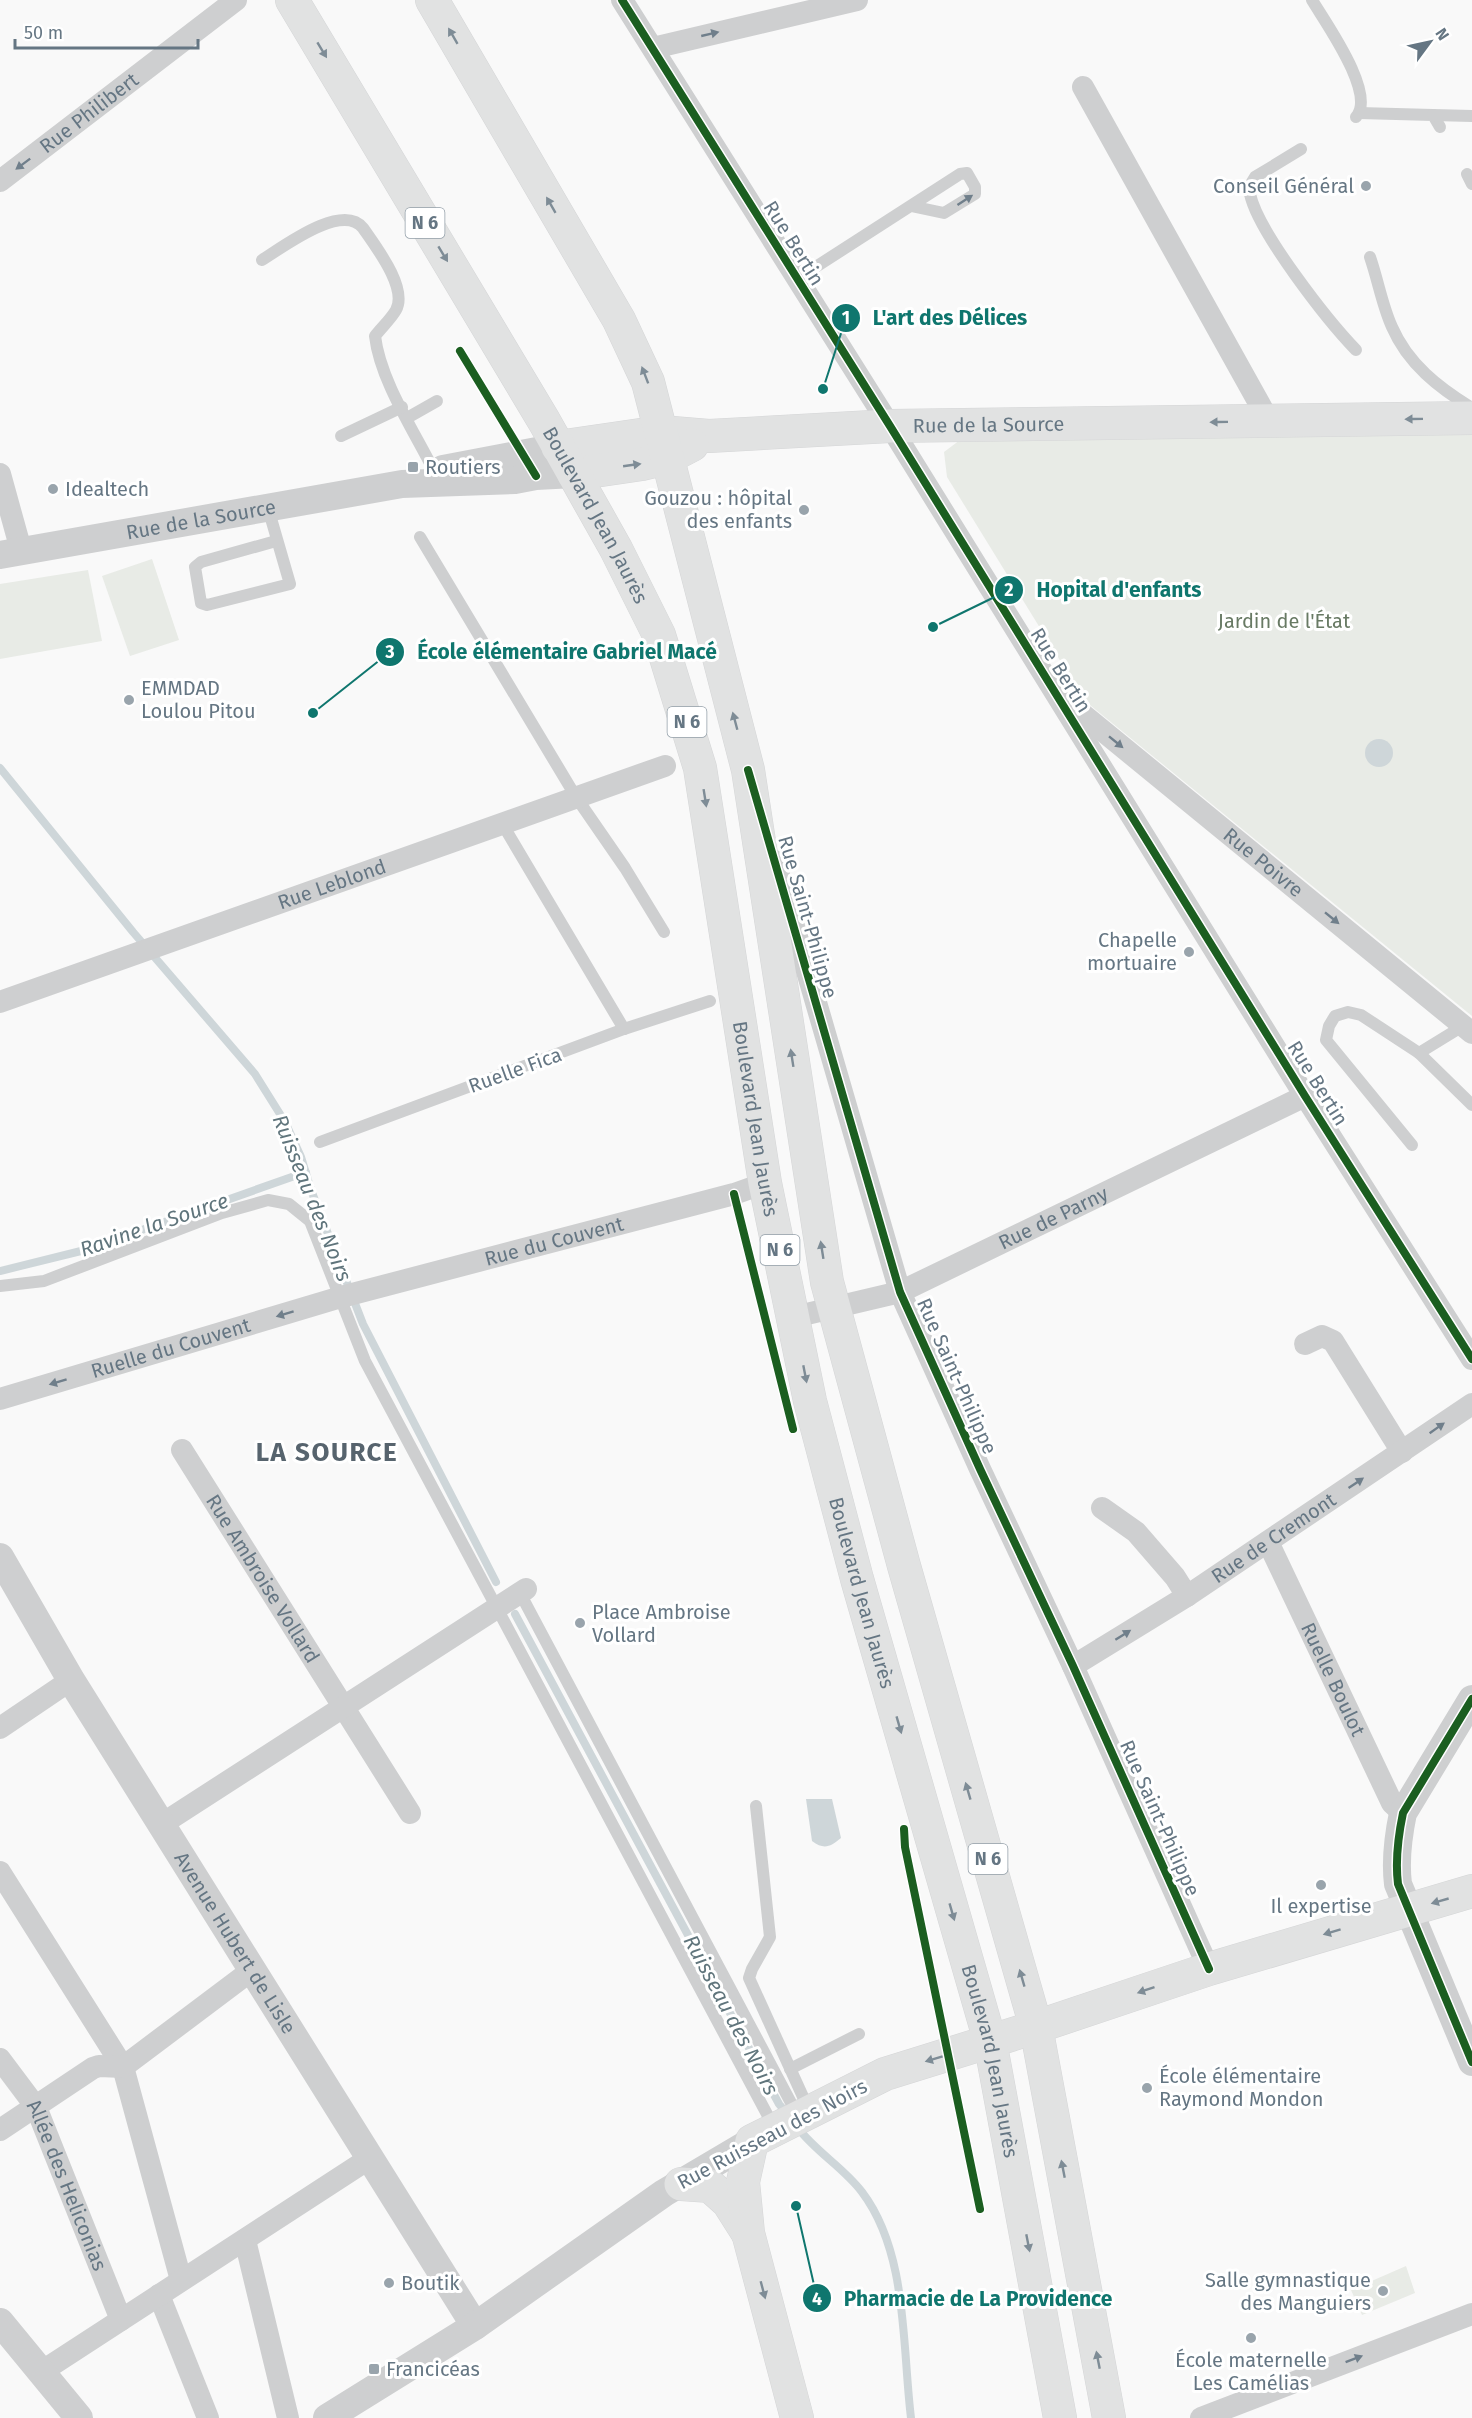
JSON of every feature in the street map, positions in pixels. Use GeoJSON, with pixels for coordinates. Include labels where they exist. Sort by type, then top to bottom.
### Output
{"type":"FeatureCollection","features":[{"type":"Feature","properties":{"kind":"main road","name":"Boulevard Jean Jaurès"},"geometry":{"type":"LineString","coordinates":[[292,0],[566,460],[659,635],[697,758],[765,1183],[810,1401],[851,1557],[990,2042],[1060,2418]]}},
{"type":"Feature","properties":{"kind":"main road","name":"N 6"},"geometry":{"type":"LineString","coordinates":[[432,0],[619,320],[648,382],[748,770],[827,1282],[904,1566],[1036,2027],[1109,2418]]}},
{"type":"Feature","properties":{"kind":"main road","name":"Rue de la Source"},"geometry":{"type":"LineString","coordinates":[[566,460],[642,464],[664,445],[709,436],[890,426],[1472,418]]}},
{"type":"Feature","properties":{"kind":"main road","name":"Rue Ruisseau des Noirs"},"geometry":{"type":"LineString","coordinates":[[788,2122],[885,2074],[990,2042],[1209,1969],[1472,1891]]}},
{"type":"Feature","properties":{"kind":"main road"},"geometry":{"type":"LineString","coordinates":[[788,2122],[743,2182],[748,2233],[797,2418]]}},
{"type":"Feature","properties":{"kind":"main road"},"geometry":{"type":"LineString","coordinates":[[681,2184],[710,2186],[728,2202],[748,2233]]}},
{"type":"Feature","properties":{"kind":"street","name":"Rue Philibert"},"geometry":{"type":"LineString","coordinates":[[0,182],[236,0]]}},
{"type":"Feature","properties":{"kind":"street","name":"Rue Bertin"},"geometry":{"type":"LineString","coordinates":[[622,0],[890,426],[1305,1096],[1472,1359]]}},
{"type":"Feature","properties":{"kind":"street"},"geometry":{"type":"LineString","coordinates":[[653,48],[857,0]]}},
{"type":"Feature","properties":{"kind":"street"},"geometry":{"type":"LineString","coordinates":[[1083,87],[1269,421]]}},
{"type":"Feature","properties":{"kind":"street","name":"Rue de la Source"},"geometry":{"type":"LineString","coordinates":[[402,484],[434,471],[566,460]]}},
{"type":"Feature","properties":{"kind":"street","name":"Rue de la Source"},"geometry":{"type":"LineString","coordinates":[[10,553],[402,484],[515,480],[536,476],[566,460]]}},
{"type":"Feature","properties":{"kind":"street"},"geometry":{"type":"LineString","coordinates":[[0,474],[10,553]]}},
{"type":"Feature","properties":{"kind":"street","name":"Rue Poivre"},"geometry":{"type":"LineString","coordinates":[[1054,691],[1468,1030]]}},
{"type":"Feature","properties":{"kind":"street","name":"Rue Leblond"},"geometry":{"type":"LineString","coordinates":[[0,1002],[664,766]]}},
{"type":"Feature","properties":{"kind":"street","name":"Rue Saint-Philippe"},"geometry":{"type":"LineString","coordinates":[[748,770],[900,1292],[1073,1666],[1209,1969]]}},
{"type":"Feature","properties":{"kind":"street","name":"Rue de Parny"},"geometry":{"type":"LineString","coordinates":[[794,1317],[900,1292],[1305,1096]]}},
{"type":"Feature","properties":{"kind":"street","name":"Rue du Couvent"},"geometry":{"type":"LineString","coordinates":[[351,1295],[734,1194],[765,1183]]}},
{"type":"Feature","properties":{"kind":"street","name":"Ruelle du Couvent"},"geometry":{"type":"LineString","coordinates":[[0,1400],[351,1295]]}},
{"type":"Feature","properties":{"kind":"street"},"geometry":{"type":"LineString","coordinates":[[1305,1344],[1322,1336],[1333,1341],[1402,1452]]}},
{"type":"Feature","properties":{"kind":"street","name":"Rue de Cremont"},"geometry":{"type":"LineString","coordinates":[[1073,1666],[1187,1596],[1472,1404]]}},
{"type":"Feature","properties":{"kind":"street","name":"Rue Ambroise Vollard"},"geometry":{"type":"LineString","coordinates":[[182,1450],[410,1813]]}},
{"type":"Feature","properties":{"kind":"street"},"geometry":{"type":"LineString","coordinates":[[1102,1508],[1136,1532],[1175,1577],[1187,1596]]}},
{"type":"Feature","properties":{"kind":"street","name":"Ruelle Boulot"},"geometry":{"type":"LineString","coordinates":[[1268,1542],[1392,1803],[1403,1813]]}},
{"type":"Feature","properties":{"kind":"street","name":"Avenue Hubert de Lisle"},"geometry":{"type":"LineString","coordinates":[[0,1557],[71,1680],[475,2326]]}},
{"type":"Feature","properties":{"kind":"street"},"geometry":{"type":"LineString","coordinates":[[162,1824],[523,1591]]}},
{"type":"Feature","properties":{"kind":"street"},"geometry":{"type":"LineString","coordinates":[[0,1728],[71,1680]]}},
{"type":"Feature","properties":{"kind":"street"},"geometry":{"type":"LineString","coordinates":[[1472,1699],[1403,1813],[1398,1834],[1396,1868],[1398,1884],[1408,1910],[1472,2062]]}},
{"type":"Feature","properties":{"kind":"street"},"geometry":{"type":"LineString","coordinates":[[0,1872],[123,2067],[180,2280]]}},
{"type":"Feature","properties":{"kind":"street"},"geometry":{"type":"LineString","coordinates":[[0,2130],[93,2068],[123,2067],[252,1970]]}},
{"type":"Feature","properties":{"kind":"street","name":"Allée des Heliconias"},"geometry":{"type":"LineString","coordinates":[[0,2059],[36,2107],[121,2320]]}},
{"type":"Feature","properties":{"kind":"street","name":"Rue Ruisseau des Noirs"},"geometry":{"type":"LineString","coordinates":[[327,2418],[475,2326],[664,2193],[788,2122]]}},
{"type":"Feature","properties":{"kind":"street"},"geometry":{"type":"LineString","coordinates":[[40,2372],[370,2158]]}},
{"type":"Feature","properties":{"kind":"street"},"geometry":{"type":"LineString","coordinates":[[245,2240],[288,2418]]}},
{"type":"Feature","properties":{"kind":"street"},"geometry":{"type":"LineString","coordinates":[[159,2295],[208,2418]]}},
{"type":"Feature","properties":{"kind":"street"},"geometry":{"type":"LineString","coordinates":[[1201,2418],[1472,2314]]}},
{"type":"Feature","properties":{"kind":"street"},"geometry":{"type":"LineString","coordinates":[[0,2322],[79,2418]]}},
{"type":"Feature","properties":{"kind":"lane"},"geometry":{"type":"LineString","coordinates":[[1312,0],[1352,70],[1360,90],[1362,106],[1358,115],[1472,116]]}},
{"type":"Feature","properties":{"kind":"lane"},"geometry":{"type":"LineString","coordinates":[[1433,114],[1440,127]]}},
{"type":"Feature","properties":{"kind":"lane"},"geometry":{"type":"LineString","coordinates":[[1301,149],[1261,171],[1250,184],[1250,193],[1266,228],[1291,267],[1356,351]]}},
{"type":"Feature","properties":{"kind":"lane"},"geometry":{"type":"LineString","coordinates":[[797,279],[911,206],[964,173],[967,173],[976,191],[944,213],[911,206]]}},
{"type":"Feature","properties":{"kind":"lane"},"geometry":{"type":"LineString","coordinates":[[262,260],[321,226],[338,221],[359,223],[397,285],[400,297],[396,310],[375,336],[376,350],[386,377],[434,471]]}},
{"type":"Feature","properties":{"kind":"lane"},"geometry":{"type":"LineString","coordinates":[[1370,257],[1393,329],[1406,352],[1423,373],[1449,394],[1472,408]]}},
{"type":"Feature","properties":{"kind":"lane"},"geometry":{"type":"LineString","coordinates":[[341,436],[437,401]]}},
{"type":"Feature","properties":{"kind":"lane"},"geometry":{"type":"LineString","coordinates":[[267,508],[290,584],[207,605],[201,603],[195,567],[201,562],[276,541]]}},
{"type":"Feature","properties":{"kind":"lane"},"geometry":{"type":"LineString","coordinates":[[420,537],[576,797],[625,867],[664,932]]}},
{"type":"Feature","properties":{"kind":"lane"},"geometry":{"type":"LineString","coordinates":[[503,825],[624,1029]]}},
{"type":"Feature","properties":{"kind":"lane","name":"Ruelle Fica"},"geometry":{"type":"LineString","coordinates":[[320,1142],[624,1029],[710,1001]]}},
{"type":"Feature","properties":{"kind":"lane"},"geometry":{"type":"LineString","coordinates":[[1412,1145],[1326,1040],[1329,1026],[1335,1016],[1348,1012],[1361,1015],[1419,1053],[1472,1106]]}},
{"type":"Feature","properties":{"kind":"lane"},"geometry":{"type":"LineString","coordinates":[[1419,1053],[1468,1030]]}},
{"type":"Feature","properties":{"kind":"lane"},"geometry":{"type":"LineString","coordinates":[[0,1286],[44,1281],[222,1213],[268,1200],[289,1204],[310,1221],[351,1295],[365,1361],[496,1608],[788,2122]]}},
{"type":"Feature","properties":{"kind":"lane"},"geometry":{"type":"LineString","coordinates":[[523,1591],[788,2122]]}},
{"type":"Feature","properties":{"kind":"lane"},"geometry":{"type":"LineString","coordinates":[[756,1806],[770,1937],[749,1978],[790,2069],[788,2122]]}},
{"type":"Feature","properties":{"kind":"lane"},"geometry":{"type":"LineString","coordinates":[[790,2069],[859,2034]]}},
{"type":"Feature","properties":{"kind":"green space","name":"Jardin de l'État"},"geometry":{"type":"Polygon","coordinates":[[[1472,431],[1472,1016],[1085,701],[947,477],[944,452],[964,437],[1472,431]]]}},
{"type":"Feature","properties":{"kind":"green space"},"geometry":{"type":"Polygon","coordinates":[[[152,559],[179,640],[130,656],[102,576],[152,559]]]}},
{"type":"Feature","properties":{"kind":"green space"},"geometry":{"type":"Polygon","coordinates":[[[88,570],[102,641],[0,659],[0,584],[88,570]]]}},
{"type":"Feature","properties":{"kind":"green space","name":"Salle gymnastique des Manguiers"},"geometry":{"type":"Polygon","coordinates":[[[1406,2266],[1415,2293],[1362,2315],[1351,2290],[1406,2266]]]}},
{"type":"Feature","properties":{"kind":"shaded area"},"geometry":{"type":"Polygon","coordinates":[[[1379,739],[1389,743],[1393,753],[1389,763],[1379,767],[1369,763],[1365,753],[1369,743],[1379,739]]]}},
{"type":"Feature","properties":{"kind":"shaded area"},"geometry":{"type":"Polygon","coordinates":[[[806,1799],[832,1799],[841,1838],[834,1844],[820,1846],[812,1841],[806,1799]]]}},
{"type":"Feature","properties":{"kind":"waterway","name":"Ruisseau des Noirs"},"geometry":{"type":"LineString","coordinates":[[0,768],[133,932],[255,1074],[285,1122],[301,1157],[311,1190],[363,1324],[496,1582]]}},
{"type":"Feature","properties":{"kind":"waterway","name":"Ravine la Source"},"geometry":{"type":"LineString","coordinates":[[0,1271],[85,1250],[306,1172]]}},
{"type":"Feature","properties":{"kind":"waterway","name":"Ruisseau des Noirs"},"geometry":{"type":"LineString","coordinates":[[515,1614],[779,2104],[788,2115]]}},
{"type":"Feature","properties":{"kind":"waterway","name":"Ruisseau des Noirs"},"geometry":{"type":"LineString","coordinates":[[797,2127],[862,2192],[877,2216],[888,2243],[895,2271],[904,2330],[911,2418]]}},
{"type":"Feature","properties":{"kind":"cycle path"},"geometry":{"type":"LineString","coordinates":[[622,0],[890,426],[1305,1096],[1472,1359]]}},
{"type":"Feature","properties":{"kind":"cycle path"},"geometry":{"type":"LineString","coordinates":[[460,351],[536,476]]}},
{"type":"Feature","properties":{"kind":"cycle path"},"geometry":{"type":"LineString","coordinates":[[748,770],[900,1292],[1073,1666],[1209,1969]]}},
{"type":"Feature","properties":{"kind":"cycle path"},"geometry":{"type":"LineString","coordinates":[[734,1194],[793,1429]]}},
{"type":"Feature","properties":{"kind":"cycle path"},"geometry":{"type":"LineString","coordinates":[[1472,1699],[1403,1813],[1398,1840],[1397,1866],[1398,1884],[1472,2062]]}},
{"type":"Feature","properties":{"kind":"cycle path"},"geometry":{"type":"LineString","coordinates":[[904,1829],[905,1847],[980,2209]]}},
{"type":"Feature","properties":{"kind":"place","name":"Conseil Général"},"geometry":{"type":"Point","coordinates":[1366,186]}},
{"type":"Feature","properties":{"kind":"place","name":"L'art des Délices"},"geometry":{"type":"Point","coordinates":[823,389]}},
{"type":"Feature","properties":{"kind":"place","name":"Routiers"},"geometry":{"type":"Point","coordinates":[413,467]}},
{"type":"Feature","properties":{"kind":"place","name":"Idealtech"},"geometry":{"type":"Point","coordinates":[53,489]}},
{"type":"Feature","properties":{"kind":"place","name":"Gouzou : hôpital des enfants"},"geometry":{"type":"Point","coordinates":[804,510]}},
{"type":"Feature","properties":{"kind":"place","name":"Hopital d'enfants"},"geometry":{"type":"Point","coordinates":[933,627]}},
{"type":"Feature","properties":{"kind":"place","name":"EMMDAD Loulou Pitou"},"geometry":{"type":"Point","coordinates":[129,700]}},
{"type":"Feature","properties":{"kind":"place","name":"École élémentaire Gabriel Macé"},"geometry":{"type":"Point","coordinates":[313,713]}},
{"type":"Feature","properties":{"kind":"place","name":"Chapelle mortuaire"},"geometry":{"type":"Point","coordinates":[1189,952]}},
{"type":"Feature","properties":{"kind":"place","name":"Place Ambroise Vollard"},"geometry":{"type":"Point","coordinates":[580,1623]}},
{"type":"Feature","properties":{"kind":"place","name":"Il expertise"},"geometry":{"type":"Point","coordinates":[1321,1885]}},
{"type":"Feature","properties":{"kind":"place","name":"École élémentaire Raymond Mondon"},"geometry":{"type":"Point","coordinates":[1147,2088]}},
{"type":"Feature","properties":{"kind":"place","name":"Pharmacie de La Providence"},"geometry":{"type":"Point","coordinates":[796,2206]}},
{"type":"Feature","properties":{"kind":"place","name":"Boutik"},"geometry":{"type":"Point","coordinates":[389,2283]}},
{"type":"Feature","properties":{"kind":"place","name":"Salle gymnastique des Manguiers"},"geometry":{"type":"Point","coordinates":[1383,2291]}},
{"type":"Feature","properties":{"kind":"place","name":"École maternelle Les Camélias"},"geometry":{"type":"Point","coordinates":[1251,2338]}},
{"type":"Feature","properties":{"kind":"place","name":"Francicéas"},"geometry":{"type":"Point","coordinates":[374,2369]}},
{"type":"Feature","properties":{"kind":"district","name":"LA SOURCE"},"geometry":{"type":"Point","coordinates":[327,1452]}}]}
